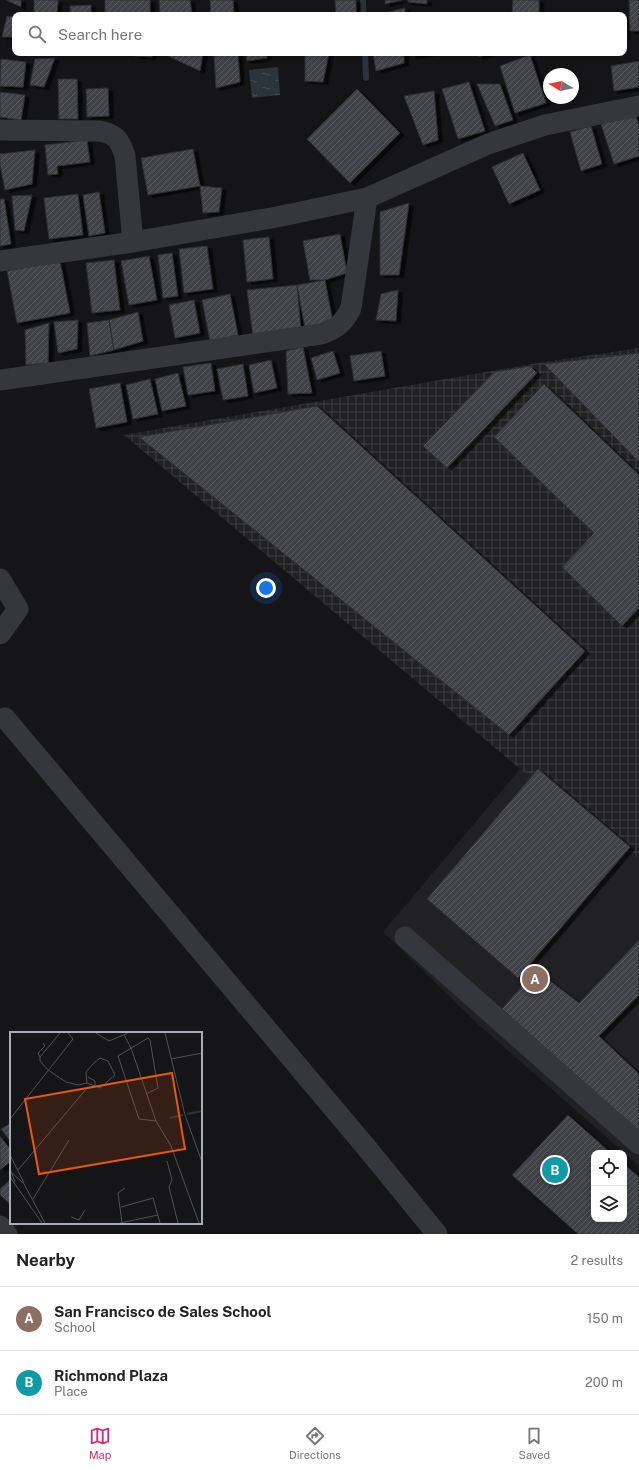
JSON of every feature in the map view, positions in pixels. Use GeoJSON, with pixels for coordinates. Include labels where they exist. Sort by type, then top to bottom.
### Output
{"type":"FeatureCollection","features":[{"type":"Feature","properties":{"kind":"street"},"geometry":{"type":"LineString","coordinates":[[0,261],[134,242],[367,198],[502,139],[545,125],[639,106]]}},
{"type":"Feature","properties":{"kind":"street"},"geometry":{"type":"LineString","coordinates":[[0,130],[100,131],[109,133],[116,137],[122,145],[125,156],[134,242]]}},
{"type":"Feature","properties":{"kind":"street"},"geometry":{"type":"LineString","coordinates":[[0,380],[321,334],[333,330],[346,317],[350,308],[367,198]]}},
{"type":"Feature","properties":{"kind":"street"},"geometry":{"type":"LineString","coordinates":[[0,579],[18,609],[0,634]]}},
{"type":"Feature","properties":{"kind":"street"},"geometry":{"type":"LineString","coordinates":[[5,718],[366,1147],[437,1234]]}},
{"type":"Feature","properties":{"kind":"street"},"geometry":{"type":"LineString","coordinates":[[405,937],[639,1144]]}},
{"type":"Feature","properties":{"kind":"street"},"geometry":{"type":"LineString","coordinates":[[0,1226],[7,1234]]}},
{"type":"Feature","properties":{"kind":"shaded area"},"geometry":{"type":"Polygon","coordinates":[[[639,348],[639,859],[520,769],[124,435],[538,363],[639,348]]]}},
{"type":"Feature","properties":{"kind":"shaded area"},"geometry":{"type":"Polygon","coordinates":[[[520,769],[639,859],[639,1166],[627,1155],[627,1150],[621,1150],[479,1025],[383,932],[520,769]]]}},
{"type":"Feature","properties":{"kind":"water"},"geometry":{"type":"Polygon","coordinates":[[[278,67],[280,95],[252,98],[249,70],[278,67]]]}},
{"type":"Feature","properties":{"kind":"building"},"geometry":{"type":"Polygon","coordinates":[[[6,0],[21,0],[21,7],[6,0]]]}},
{"type":"Feature","properties":{"kind":"building"},"geometry":{"type":"Polygon","coordinates":[[[34,0],[58,0],[57,12],[34,12],[34,0]]]}},
{"type":"Feature","properties":{"kind":"building"},"geometry":{"type":"Polygon","coordinates":[[[105,0],[150,0],[150,12],[105,12],[105,0]]]}},
{"type":"Feature","properties":{"kind":"building"},"geometry":{"type":"Polygon","coordinates":[[[159,0],[190,0],[192,12],[160,12],[159,0]]]}},
{"type":"Feature","properties":{"kind":"building"},"geometry":{"type":"Polygon","coordinates":[[[210,0],[233,0],[234,12],[211,12],[210,0]]]}},
{"type":"Feature","properties":{"kind":"building"},"geometry":{"type":"Polygon","coordinates":[[[335,0],[356,0],[356,12],[336,12],[335,0]]]}},
{"type":"Feature","properties":{"kind":"building"},"geometry":{"type":"Polygon","coordinates":[[[385,0],[402,0],[385,4],[385,0]]]}},
{"type":"Feature","properties":{"kind":"building"},"geometry":{"type":"Polygon","coordinates":[[[408,0],[427,0],[427,4],[408,2],[408,0]]]}},
{"type":"Feature","properties":{"kind":"building"},"geometry":{"type":"Polygon","coordinates":[[[513,0],[539,0],[539,12],[512,12],[513,0]]]}},
{"type":"Feature","properties":{"kind":"building"},"geometry":{"type":"Polygon","coordinates":[[[629,0],[639,0],[639,31],[630,31],[629,0]]]}},
{"type":"Feature","properties":{"kind":"building"},"geometry":{"type":"Polygon","coordinates":[[[91,5],[91,12],[70,12],[70,6],[91,5]]]}},
{"type":"Feature","properties":{"kind":"building"},"geometry":{"type":"Polygon","coordinates":[[[405,8],[405,12],[389,12],[405,8]]]}},
{"type":"Feature","properties":{"kind":"building"},"geometry":{"type":"Polygon","coordinates":[[[7,16],[12,17],[12,37],[2,37],[7,16]]]}},
{"type":"Feature","properties":{"kind":"building"},"geometry":{"type":"Polygon","coordinates":[[[168,56],[202,56],[200,71],[168,56]]]}},
{"type":"Feature","properties":{"kind":"building"},"geometry":{"type":"Polygon","coordinates":[[[214,56],[238,56],[240,82],[216,88],[214,56]]]}},
{"type":"Feature","properties":{"kind":"building"},"geometry":{"type":"Polygon","coordinates":[[[246,56],[267,56],[267,58],[247,61],[246,56]]]}},
{"type":"Feature","properties":{"kind":"building"},"geometry":{"type":"Polygon","coordinates":[[[305,56],[328,56],[323,82],[305,81],[305,56]]]}},
{"type":"Feature","properties":{"kind":"building"},"geometry":{"type":"Polygon","coordinates":[[[374,56],[404,56],[404,63],[376,71],[374,56]]]}},
{"type":"Feature","properties":{"kind":"building"},"geometry":{"type":"Polygon","coordinates":[[[530,56],[543,94],[543,104],[515,113],[500,66],[530,56]]]}},
{"type":"Feature","properties":{"kind":"building"},"geometry":{"type":"Polygon","coordinates":[[[55,58],[44,87],[30,85],[35,59],[55,58]]]}},
{"type":"Feature","properties":{"kind":"building"},"geometry":{"type":"Polygon","coordinates":[[[1,59],[26,62],[23,87],[0,86],[1,59]]]}},
{"type":"Feature","properties":{"kind":"building"},"geometry":{"type":"Polygon","coordinates":[[[639,61],[639,87],[614,91],[611,66],[639,61]]]}},
{"type":"Feature","properties":{"kind":"building"},"geometry":{"type":"Polygon","coordinates":[[[58,79],[77,79],[78,119],[59,119],[58,79]]]}},
{"type":"Feature","properties":{"kind":"building"},"geometry":{"type":"Polygon","coordinates":[[[469,82],[485,131],[458,139],[442,89],[469,82]]]}},
{"type":"Feature","properties":{"kind":"building"},"geometry":{"type":"Polygon","coordinates":[[[477,84],[500,84],[513,120],[495,126],[477,84]]]}},
{"type":"Feature","properties":{"kind":"building"},"geometry":{"type":"Polygon","coordinates":[[[108,88],[109,116],[87,117],[86,89],[108,88]]]}},
{"type":"Feature","properties":{"kind":"building"},"geometry":{"type":"Polygon","coordinates":[[[357,89],[400,133],[350,183],[307,139],[357,89]]]}},
{"type":"Feature","properties":{"kind":"building"},"geometry":{"type":"Polygon","coordinates":[[[434,91],[438,140],[423,145],[404,96],[434,91]]]}},
{"type":"Feature","properties":{"kind":"building"},"geometry":{"type":"Polygon","coordinates":[[[0,92],[25,95],[21,120],[0,117],[0,92]]]}},
{"type":"Feature","properties":{"kind":"building"},"geometry":{"type":"Polygon","coordinates":[[[635,113],[639,126],[639,156],[614,164],[601,124],[635,113]]]}},
{"type":"Feature","properties":{"kind":"building"},"geometry":{"type":"Polygon","coordinates":[[[591,126],[602,164],[581,171],[570,132],[591,126]]]}},
{"type":"Feature","properties":{"kind":"building"},"geometry":{"type":"Polygon","coordinates":[[[87,140],[90,162],[57,166],[58,174],[48,175],[45,145],[87,140]]]}},
{"type":"Feature","properties":{"kind":"building"},"geometry":{"type":"Polygon","coordinates":[[[193,149],[200,186],[148,195],[141,158],[193,149]]]}},
{"type":"Feature","properties":{"kind":"building"},"geometry":{"type":"Polygon","coordinates":[[[35,150],[32,184],[5,190],[0,165],[0,154],[35,150]]]}},
{"type":"Feature","properties":{"kind":"building"},"geometry":{"type":"Polygon","coordinates":[[[523,153],[540,190],[509,204],[492,167],[523,153]]]}},
{"type":"Feature","properties":{"kind":"building"},"geometry":{"type":"Polygon","coordinates":[[[200,186],[222,188],[219,212],[203,213],[200,186]]]}},
{"type":"Feature","properties":{"kind":"building"},"geometry":{"type":"Polygon","coordinates":[[[99,192],[105,233],[89,236],[83,195],[99,192]]]}},
{"type":"Feature","properties":{"kind":"building"},"geometry":{"type":"Polygon","coordinates":[[[78,194],[83,235],[49,239],[44,198],[78,194]]]}},
{"type":"Feature","properties":{"kind":"building"},"geometry":{"type":"Polygon","coordinates":[[[32,195],[24,231],[15,230],[12,196],[32,195]]]}},
{"type":"Feature","properties":{"kind":"building"},"geometry":{"type":"Polygon","coordinates":[[[0,199],[4,199],[11,244],[0,246],[0,199]]]}},
{"type":"Feature","properties":{"kind":"building"},"geometry":{"type":"Polygon","coordinates":[[[409,203],[399,275],[380,275],[380,212],[409,203]]]}},
{"type":"Feature","properties":{"kind":"building"},"geometry":{"type":"Polygon","coordinates":[[[340,234],[347,273],[325,280],[310,280],[303,241],[340,234]]]}},
{"type":"Feature","properties":{"kind":"building"},"geometry":{"type":"Polygon","coordinates":[[[269,237],[273,279],[247,282],[243,240],[269,237]]]}},
{"type":"Feature","properties":{"kind":"building"},"geometry":{"type":"Polygon","coordinates":[[[207,246],[213,289],[184,293],[179,249],[207,246]]]}},
{"type":"Feature","properties":{"kind":"building"},"geometry":{"type":"Polygon","coordinates":[[[172,253],[178,296],[163,298],[158,255],[172,253]]]}},
{"type":"Feature","properties":{"kind":"building"},"geometry":{"type":"Polygon","coordinates":[[[149,256],[157,300],[129,305],[121,261],[149,256]]]}},
{"type":"Feature","properties":{"kind":"building"},"geometry":{"type":"Polygon","coordinates":[[[114,260],[120,310],[92,313],[86,263],[114,260]]]}},
{"type":"Feature","properties":{"kind":"building"},"geometry":{"type":"Polygon","coordinates":[[[60,261],[70,313],[17,323],[7,271],[60,261]]]}},
{"type":"Feature","properties":{"kind":"building"},"geometry":{"type":"Polygon","coordinates":[[[325,280],[333,323],[305,328],[297,285],[325,280]]]}},
{"type":"Feature","properties":{"kind":"building"},"geometry":{"type":"Polygon","coordinates":[[[297,285],[301,331],[253,336],[247,290],[297,285]]]}},
{"type":"Feature","properties":{"kind":"building"},"geometry":{"type":"Polygon","coordinates":[[[398,290],[396,321],[376,320],[381,294],[398,290]]]}},
{"type":"Feature","properties":{"kind":"building"},"geometry":{"type":"Polygon","coordinates":[[[230,294],[238,335],[210,341],[202,300],[230,294]]]}},
{"type":"Feature","properties":{"kind":"building"},"geometry":{"type":"Polygon","coordinates":[[[194,300],[200,333],[175,338],[169,305],[194,300]]]}},
{"type":"Feature","properties":{"kind":"building"},"geometry":{"type":"Polygon","coordinates":[[[138,312],[143,341],[114,350],[109,320],[138,312]]]}},
{"type":"Feature","properties":{"kind":"building"},"geometry":{"type":"Polygon","coordinates":[[[78,320],[77,349],[58,353],[54,322],[78,320]]]}},
{"type":"Feature","properties":{"kind":"building"},"geometry":{"type":"Polygon","coordinates":[[[109,320],[114,350],[90,356],[87,323],[109,320]]]}},
{"type":"Feature","properties":{"kind":"building"},"geometry":{"type":"Polygon","coordinates":[[[49,323],[48,363],[26,365],[25,330],[49,323]]]}},
{"type":"Feature","properties":{"kind":"building"},"geometry":{"type":"Polygon","coordinates":[[[303,347],[312,393],[288,394],[286,351],[303,347]]]}},
{"type":"Feature","properties":{"kind":"building"},"geometry":{"type":"Polygon","coordinates":[[[333,351],[340,373],[317,380],[311,358],[333,351]]]}},
{"type":"Feature","properties":{"kind":"building"},"geometry":{"type":"Polygon","coordinates":[[[381,351],[385,376],[354,381],[350,356],[381,351]]]}},
{"type":"Feature","properties":{"kind":"building"},"geometry":{"type":"Polygon","coordinates":[[[639,353],[639,462],[544,364],[639,353]]]}},
{"type":"Feature","properties":{"kind":"building"},"geometry":{"type":"Polygon","coordinates":[[[271,360],[277,388],[254,393],[249,365],[271,360]]]}},
{"type":"Feature","properties":{"kind":"building"},"geometry":{"type":"Polygon","coordinates":[[[211,363],[215,391],[188,395],[183,367],[211,363]]]}},
{"type":"Feature","properties":{"kind":"building"},"geometry":{"type":"Polygon","coordinates":[[[243,364],[248,396],[223,400],[217,369],[243,364]]]}},
{"type":"Feature","properties":{"kind":"building"},"geometry":{"type":"Polygon","coordinates":[[[530,366],[537,373],[447,468],[423,446],[494,372],[530,366]]]}},
{"type":"Feature","properties":{"kind":"building"},"geometry":{"type":"Polygon","coordinates":[[[178,373],[186,406],[162,411],[155,379],[178,373]]]}},
{"type":"Feature","properties":{"kind":"building"},"geometry":{"type":"Polygon","coordinates":[[[150,379],[158,414],[133,419],[126,385],[150,379]]]}},
{"type":"Feature","properties":{"kind":"building"},"geometry":{"type":"Polygon","coordinates":[[[120,383],[127,422],[96,428],[89,389],[120,383]]]}},
{"type":"Feature","properties":{"kind":"building"},"geometry":{"type":"Polygon","coordinates":[[[544,384],[639,475],[639,608],[622,626],[562,567],[594,533],[494,437],[544,384]]]}},
{"type":"Feature","properties":{"kind":"building"},"geometry":{"type":"Polygon","coordinates":[[[317,406],[585,651],[509,735],[139,437],[317,406]]]}},
{"type":"Feature","properties":{"kind":"building"},"geometry":{"type":"Polygon","coordinates":[[[538,769],[630,847],[518,978],[427,899],[538,769]]]}},
{"type":"Feature","properties":{"kind":"building"},"geometry":{"type":"Polygon","coordinates":[[[639,940],[639,995],[599,1036],[639,1074],[639,1132],[502,1009],[536,970],[579,1003],[639,940]]]}},
{"type":"Feature","properties":{"kind":"building"},"geometry":{"type":"Polygon","coordinates":[[[568,1115],[608,1150],[591,1150],[591,1222],[627,1222],[627,1167],[639,1177],[639,1234],[578,1234],[512,1175],[568,1115]]]}},
{"type":"Feature","properties":{"kind":"building"},"geometry":{"type":"Polygon","coordinates":[[[10,1124],[10,1141],[1,1129],[10,1124]]]}},
{"type":"Feature","properties":{"kind":"building"},"geometry":{"type":"Polygon","coordinates":[[[0,1136],[10,1149],[10,1162],[0,1170],[0,1136]]]}},
{"type":"Feature","properties":{"kind":"building"},"geometry":{"type":"Polygon","coordinates":[[[10,1180],[10,1204],[0,1195],[0,1189],[10,1180]]]}},
{"type":"Feature","properties":{"kind":"waterway"},"geometry":{"type":"LineString","coordinates":[[363,0],[363,12]]}},
{"type":"Feature","properties":{"kind":"waterway"},"geometry":{"type":"LineString","coordinates":[[365,56],[366,78]]}},
{"type":"Feature","properties":{"kind":"place","name":"San Francisco de Sales School"},"geometry":{"type":"Point","coordinates":[535,979]}},
{"type":"Feature","properties":{"kind":"place","name":"Richmond Plaza"},"geometry":{"type":"Point","coordinates":[555,1170]}}]}
